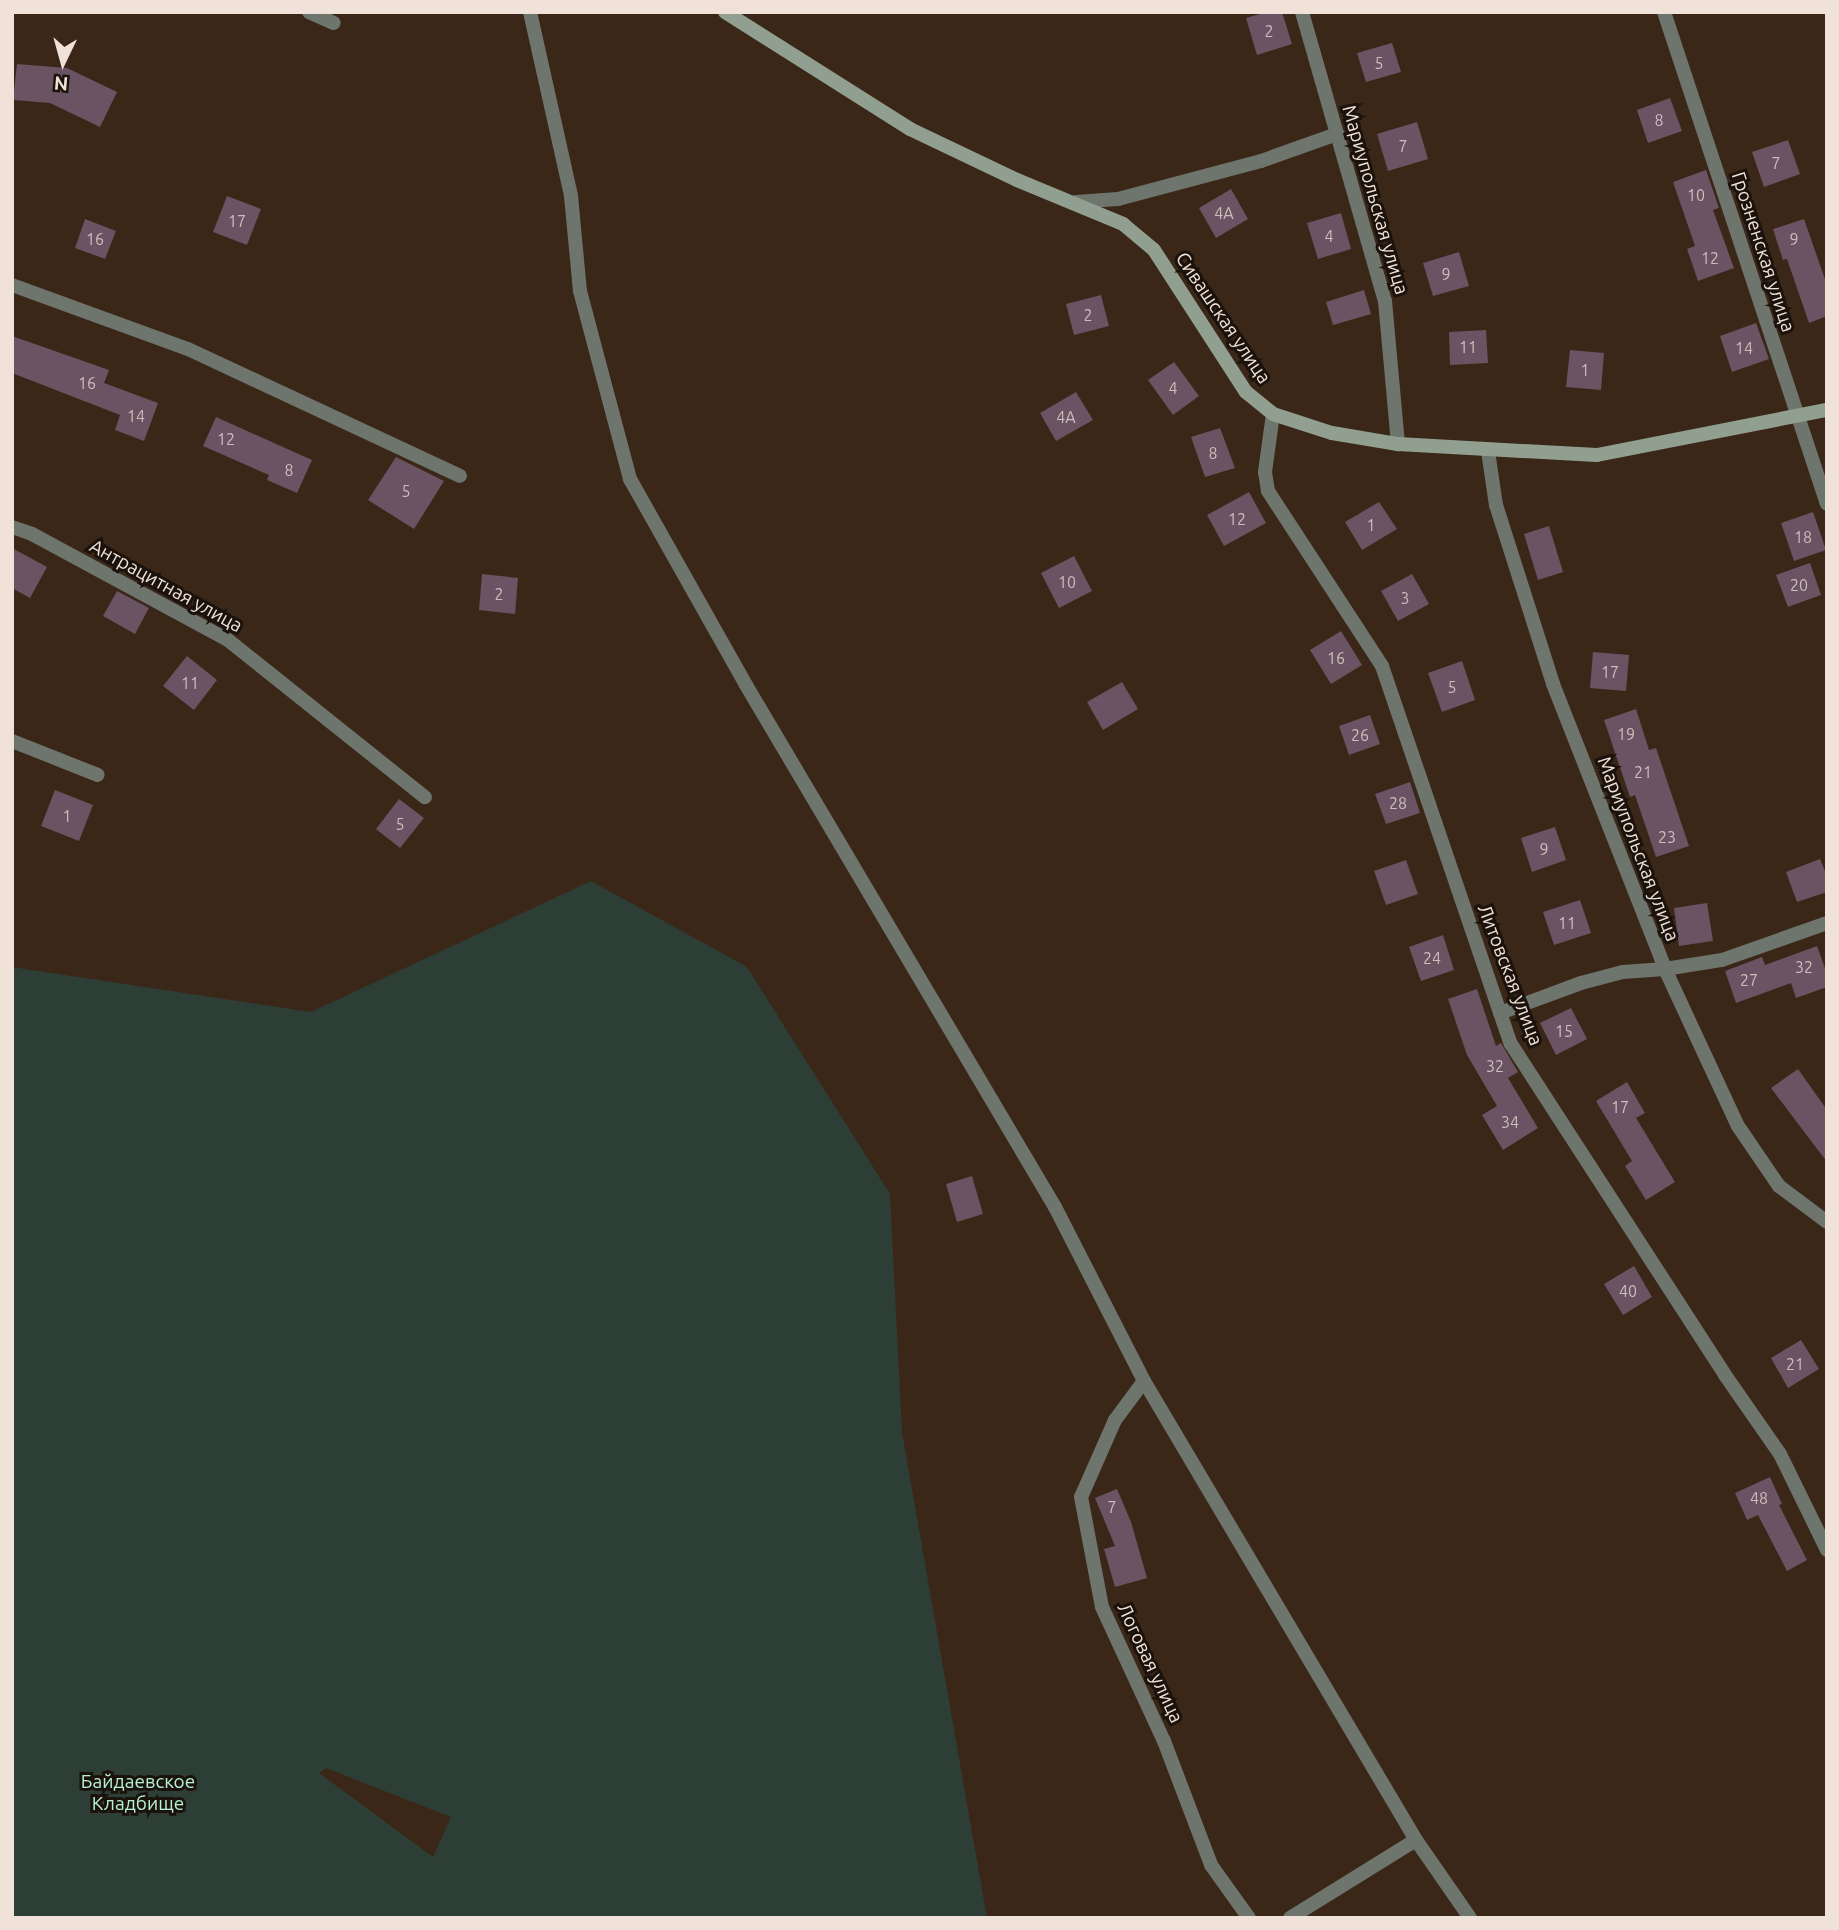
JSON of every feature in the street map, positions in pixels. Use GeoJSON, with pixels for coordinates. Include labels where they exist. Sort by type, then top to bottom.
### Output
{"type":"FeatureCollection","features":[{"type":"Feature","properties":{"kind":"street"},"geometry":{"type":"LineString","coordinates":[[309,12],[334,23]]}},
{"type":"Feature","properties":{"kind":"street"},"geometry":{"type":"LineString","coordinates":[[530,12],[571,196],[580,291],[629,479],[746,685],[1055,1207],[1144,1381],[1416,1840],[1470,1918]]}},
{"type":"Feature","properties":{"kind":"street","name":"Сивашская улица"},"geometry":{"type":"LineString","coordinates":[[726,12],[910,129],[1017,180],[1076,202],[1123,224],[1154,250],[1246,392],[1273,414],[1332,433],[1398,444],[1597,455],[1827,410]]}},
{"type":"Feature","properties":{"kind":"street","name":"Мариупольская улица"},"geometry":{"type":"LineString","coordinates":[[1301,12],[1385,301],[1398,444]]}},
{"type":"Feature","properties":{"kind":"street","name":"Грозненская улица"},"geometry":{"type":"LineString","coordinates":[[1664,12],[1827,504]]}},
{"type":"Feature","properties":{"kind":"street"},"geometry":{"type":"LineString","coordinates":[[1076,202],[1118,199],[1261,161],[1337,134]]}},
{"type":"Feature","properties":{"kind":"street"},"geometry":{"type":"LineString","coordinates":[[12,285],[188,349],[460,476]]}},
{"type":"Feature","properties":{"kind":"street","name":"Литовская улица"},"geometry":{"type":"LineString","coordinates":[[1273,414],[1265,472],[1268,491],[1382,666],[1511,1044],[1725,1375],[1780,1454],[1827,1550]]}},
{"type":"Feature","properties":{"kind":"street","name":"Мариупольская улица"},"geometry":{"type":"LineString","coordinates":[[1488,451],[1496,505],[1553,684],[1665,970],[1738,1126],[1779,1186],[1827,1222]]}},
{"type":"Feature","properties":{"kind":"street","name":"Антрацитная улица"},"geometry":{"type":"LineString","coordinates":[[12,527],[32,534],[228,640],[425,797]]}},
{"type":"Feature","properties":{"kind":"street"},"geometry":{"type":"LineString","coordinates":[[12,741],[99,775]]}},
{"type":"Feature","properties":{"kind":"street"},"geometry":{"type":"LineString","coordinates":[[1500,1013],[1602,977],[1722,960],[1827,923]]}},
{"type":"Feature","properties":{"kind":"street","name":"Логовая улица"},"geometry":{"type":"LineString","coordinates":[[1144,1381],[1115,1420],[1081,1497],[1090,1546],[1102,1607],[1164,1741],[1211,1865],[1248,1918]]}},
{"type":"Feature","properties":{"kind":"street"},"geometry":{"type":"LineString","coordinates":[[1290,1918],[1416,1840]]}},
{"type":"Feature","properties":{"kind":"green space","name":"Байдаевское Кладбище"},"geometry":{"type":"Polygon","coordinates":[[[591,881],[747,967],[890,1194],[902,1432],[987,1918],[12,1918],[12,967],[311,1012],[591,881]],[[326,1768],[319,1773],[433,1857],[451,1817],[326,1768]]]}},
{"type":"Feature","properties":{"kind":"building"},"geometry":{"type":"Polygon","coordinates":[[[1267,12],[1282,12],[1292,44],[1257,55],[1246,18],[1267,12]]]}},
{"type":"Feature","properties":{"kind":"building"},"geometry":{"type":"Polygon","coordinates":[[[1392,43],[1401,72],[1366,82],[1357,53],[1392,43]]]}},
{"type":"Feature","properties":{"kind":"building"},"geometry":{"type":"Polygon","coordinates":[[[17,64],[67,68],[117,92],[100,127],[50,103],[13,100],[17,64]]]}},
{"type":"Feature","properties":{"kind":"building"},"geometry":{"type":"Polygon","coordinates":[[[1670,98],[1682,131],[1648,143],[1637,110],[1670,98]]]}},
{"type":"Feature","properties":{"kind":"building"},"geometry":{"type":"Polygon","coordinates":[[[1417,122],[1428,159],[1388,171],[1377,134],[1417,122]]]}},
{"type":"Feature","properties":{"kind":"building"},"geometry":{"type":"Polygon","coordinates":[[[1788,140],[1800,174],[1764,187],[1752,152],[1788,140]]]}},
{"type":"Feature","properties":{"kind":"building"},"geometry":{"type":"Polygon","coordinates":[[[1706,170],[1719,208],[1713,210],[1734,268],[1698,281],[1687,249],[1695,246],[1673,182],[1706,170]]]}},
{"type":"Feature","properties":{"kind":"building"},"geometry":{"type":"Polygon","coordinates":[[[1231,189],[1248,219],[1216,238],[1199,208],[1231,189]]]}},
{"type":"Feature","properties":{"kind":"building"},"geometry":{"type":"Polygon","coordinates":[[[227,196],[261,209],[247,245],[213,232],[227,196]]]}},
{"type":"Feature","properties":{"kind":"building"},"geometry":{"type":"Polygon","coordinates":[[[1341,213],[1351,249],[1318,259],[1307,223],[1341,213]]]}},
{"type":"Feature","properties":{"kind":"building"},"geometry":{"type":"Polygon","coordinates":[[[85,219],[116,231],[105,259],[75,248],[85,219]]]}},
{"type":"Feature","properties":{"kind":"building"},"geometry":{"type":"Polygon","coordinates":[[[1804,219],[1827,285],[1827,316],[1809,323],[1787,259],[1783,260],[1773,229],[1804,219]]]}},
{"type":"Feature","properties":{"kind":"building"},"geometry":{"type":"Polygon","coordinates":[[[1459,252],[1469,286],[1433,296],[1423,263],[1459,252]]]}},
{"type":"Feature","properties":{"kind":"building"},"geometry":{"type":"Polygon","coordinates":[[[1364,290],[1371,314],[1333,325],[1326,302],[1364,290]]]}},
{"type":"Feature","properties":{"kind":"building"},"geometry":{"type":"Polygon","coordinates":[[[1101,295],[1109,326],[1074,335],[1066,304],[1101,295]]]}},
{"type":"Feature","properties":{"kind":"building"},"geometry":{"type":"Polygon","coordinates":[[[1756,323],[1769,359],[1732,372],[1720,336],[1756,323]]]}},
{"type":"Feature","properties":{"kind":"building"},"geometry":{"type":"Polygon","coordinates":[[[1486,330],[1488,363],[1450,365],[1449,332],[1486,330]]]}},
{"type":"Feature","properties":{"kind":"building"},"geometry":{"type":"Polygon","coordinates":[[[12,336],[109,370],[104,383],[158,403],[144,441],[115,430],[120,415],[12,373],[12,336]]]}},
{"type":"Feature","properties":{"kind":"building"},"geometry":{"type":"Polygon","coordinates":[[[1570,350],[1604,353],[1601,390],[1566,387],[1570,350]]]}},
{"type":"Feature","properties":{"kind":"building"},"geometry":{"type":"Polygon","coordinates":[[[1174,362],[1199,396],[1173,415],[1148,380],[1174,362]]]}},
{"type":"Feature","properties":{"kind":"building"},"geometry":{"type":"Polygon","coordinates":[[[1076,392],[1093,420],[1056,441],[1040,413],[1076,392]]]}},
{"type":"Feature","properties":{"kind":"building"},"geometry":{"type":"Polygon","coordinates":[[[216,417],[312,460],[297,493],[267,480],[269,475],[203,446],[216,417]]]}},
{"type":"Feature","properties":{"kind":"building"},"geometry":{"type":"Polygon","coordinates":[[[1220,428],[1235,468],[1205,477],[1191,437],[1220,428]]]}},
{"type":"Feature","properties":{"kind":"building"},"geometry":{"type":"Polygon","coordinates":[[[396,457],[444,481],[414,529],[368,500],[396,457]]]}},
{"type":"Feature","properties":{"kind":"building"},"geometry":{"type":"Polygon","coordinates":[[[1249,492],[1266,523],[1224,546],[1207,515],[1249,492]]]}},
{"type":"Feature","properties":{"kind":"building"},"geometry":{"type":"Polygon","coordinates":[[[1379,502],[1397,529],[1362,550],[1345,522],[1379,502]]]}},
{"type":"Feature","properties":{"kind":"building"},"geometry":{"type":"Polygon","coordinates":[[[1813,512],[1826,550],[1794,561],[1781,523],[1813,512]]]}},
{"type":"Feature","properties":{"kind":"building"},"geometry":{"type":"Polygon","coordinates":[[[1549,526],[1563,572],[1538,580],[1524,534],[1549,526]]]}},
{"type":"Feature","properties":{"kind":"building"},"geometry":{"type":"Polygon","coordinates":[[[12,548],[47,567],[30,598],[12,588],[12,548]]]}},
{"type":"Feature","properties":{"kind":"building"},"geometry":{"type":"Polygon","coordinates":[[[1074,556],[1092,591],[1059,608],[1041,573],[1074,556]]]}},
{"type":"Feature","properties":{"kind":"building"},"geometry":{"type":"Polygon","coordinates":[[[1810,563],[1821,595],[1788,607],[1776,575],[1810,563]]]}},
{"type":"Feature","properties":{"kind":"building"},"geometry":{"type":"Polygon","coordinates":[[[482,574],[518,578],[515,614],[479,610],[482,574]]]}},
{"type":"Feature","properties":{"kind":"building"},"geometry":{"type":"Polygon","coordinates":[[[1412,574],[1429,604],[1398,621],[1381,591],[1412,574]]]}},
{"type":"Feature","properties":{"kind":"building"},"geometry":{"type":"Polygon","coordinates":[[[117,591],[149,608],[135,634],[103,616],[117,591]]]}},
{"type":"Feature","properties":{"kind":"building"},"geometry":{"type":"Polygon","coordinates":[[[1341,631],[1362,665],[1331,684],[1310,650],[1341,631]]]}},
{"type":"Feature","properties":{"kind":"building"},"geometry":{"type":"Polygon","coordinates":[[[1593,652],[1629,655],[1626,691],[1590,688],[1593,652]]]}},
{"type":"Feature","properties":{"kind":"building"},"geometry":{"type":"Polygon","coordinates":[[[187,656],[217,680],[194,710],[163,686],[187,656]]]}},
{"type":"Feature","properties":{"kind":"building"},"geometry":{"type":"Polygon","coordinates":[[[1462,661],[1475,700],[1442,712],[1428,673],[1462,661]]]}},
{"type":"Feature","properties":{"kind":"building"},"geometry":{"type":"Polygon","coordinates":[[[1122,682],[1138,709],[1103,730],[1087,702],[1122,682]]]}},
{"type":"Feature","properties":{"kind":"building"},"geometry":{"type":"Polygon","coordinates":[[[1636,709],[1649,750],[1656,748],[1689,846],[1656,857],[1635,795],[1630,797],[1604,720],[1636,709]]]}},
{"type":"Feature","properties":{"kind":"building"},"geometry":{"type":"Polygon","coordinates":[[[1370,715],[1380,744],[1349,755],[1339,726],[1370,715]]]}},
{"type":"Feature","properties":{"kind":"building"},"geometry":{"type":"Polygon","coordinates":[[[1410,782],[1420,813],[1386,824],[1375,794],[1410,782]]]}},
{"type":"Feature","properties":{"kind":"building"},"geometry":{"type":"Polygon","coordinates":[[[55,790],[93,805],[79,841],[41,826],[55,790]]]}},
{"type":"Feature","properties":{"kind":"building"},"geometry":{"type":"Polygon","coordinates":[[[399,799],[424,818],[400,848],[376,829],[399,799]]]}},
{"type":"Feature","properties":{"kind":"building"},"geometry":{"type":"Polygon","coordinates":[[[1555,827],[1566,860],[1532,872],[1521,838],[1555,827]]]}},
{"type":"Feature","properties":{"kind":"building"},"geometry":{"type":"Polygon","coordinates":[[[1820,859],[1827,876],[1827,892],[1797,902],[1786,872],[1820,859]]]}},
{"type":"Feature","properties":{"kind":"building"},"geometry":{"type":"Polygon","coordinates":[[[1406,860],[1418,894],[1386,905],[1374,871],[1406,860]]]}},
{"type":"Feature","properties":{"kind":"building"},"geometry":{"type":"Polygon","coordinates":[[[1580,900],[1591,933],[1554,945],[1543,912],[1580,900]]]}},
{"type":"Feature","properties":{"kind":"building"},"geometry":{"type":"Polygon","coordinates":[[[1707,903],[1713,941],[1679,946],[1674,908],[1707,903]]]}},
{"type":"Feature","properties":{"kind":"building"},"geometry":{"type":"Polygon","coordinates":[[[1443,935],[1454,970],[1421,981],[1409,947],[1443,935]]]}},
{"type":"Feature","properties":{"kind":"building"},"geometry":{"type":"Polygon","coordinates":[[[1817,946],[1827,974],[1827,987],[1796,998],[1791,983],[1736,1003],[1725,971],[1762,957],[1765,965],[1817,946]]]}},
{"type":"Feature","properties":{"kind":"building"},"geometry":{"type":"Polygon","coordinates":[[[1477,989],[1496,1046],[1501,1043],[1518,1072],[1508,1078],[1538,1128],[1503,1150],[1482,1115],[1497,1106],[1467,1055],[1448,999],[1477,989]]]}},
{"type":"Feature","properties":{"kind":"building"},"geometry":{"type":"Polygon","coordinates":[[[1571,1008],[1587,1039],[1556,1055],[1540,1023],[1571,1008]]]}},
{"type":"Feature","properties":{"kind":"building"},"geometry":{"type":"Polygon","coordinates":[[[1798,1069],[1827,1110],[1827,1162],[1771,1088],[1798,1069]]]}},
{"type":"Feature","properties":{"kind":"building"},"geometry":{"type":"Polygon","coordinates":[[[1627,1082],[1645,1113],[1636,1118],[1675,1182],[1646,1200],[1625,1166],[1632,1161],[1596,1101],[1627,1082]]]}},
{"type":"Feature","properties":{"kind":"building"},"geometry":{"type":"Polygon","coordinates":[[[972,1176],[983,1214],[957,1222],[946,1184],[972,1176]]]}},
{"type":"Feature","properties":{"kind":"building"},"geometry":{"type":"Polygon","coordinates":[[[1634,1266],[1652,1297],[1623,1315],[1604,1284],[1634,1266]]]}},
{"type":"Feature","properties":{"kind":"building"},"geometry":{"type":"Polygon","coordinates":[[[1801,1340],[1819,1369],[1788,1388],[1771,1358],[1801,1340]]]}},
{"type":"Feature","properties":{"kind":"building"},"geometry":{"type":"Polygon","coordinates":[[[1770,1477],[1782,1504],[1779,1505],[1807,1560],[1787,1571],[1758,1515],[1747,1520],[1735,1493],[1770,1477]]]}},
{"type":"Feature","properties":{"kind":"building"},"geometry":{"type":"Polygon","coordinates":[[[1117,1489],[1131,1522],[1147,1578],[1115,1587],[1104,1549],[1115,1546],[1095,1498],[1117,1489]]]}}]}
